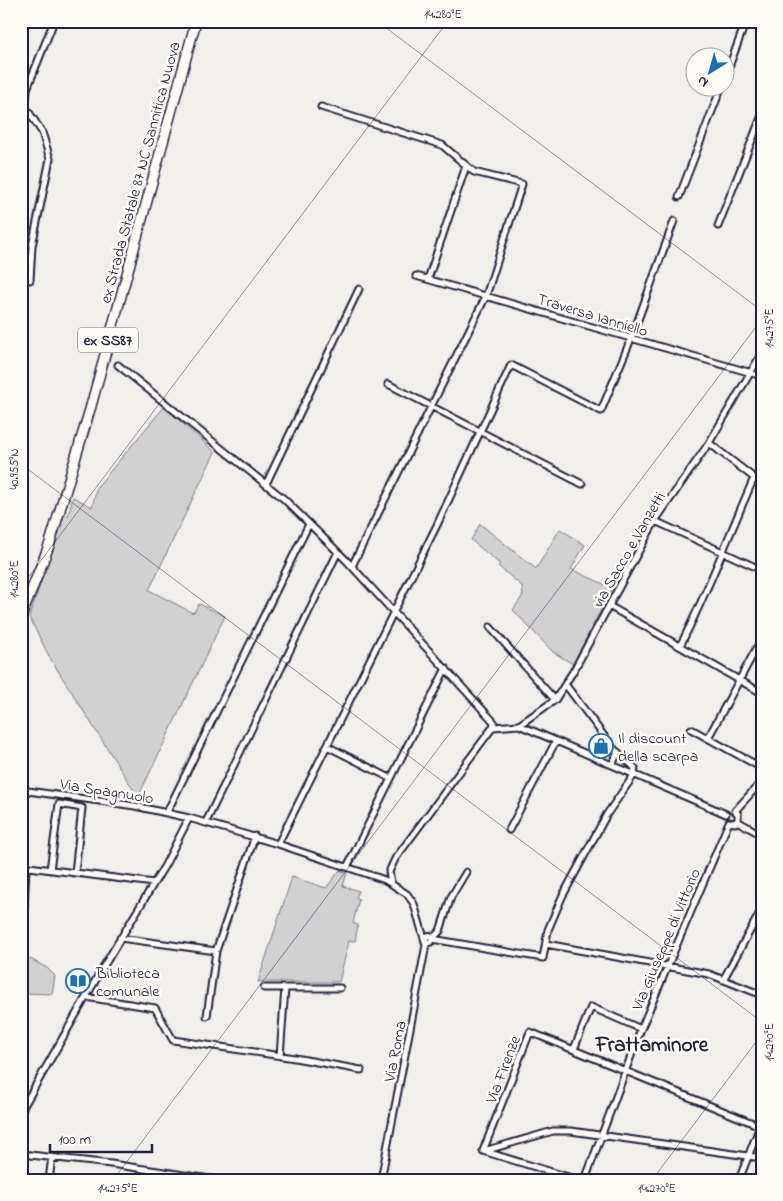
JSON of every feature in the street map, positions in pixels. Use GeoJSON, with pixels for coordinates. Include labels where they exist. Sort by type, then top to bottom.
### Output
{"type":"FeatureCollection","features":[{"type":"Feature","properties":{"kind":"highway","name":"ex Strada Statale 87 NC Sannitica Nuova"},"geometry":{"type":"LineString","coordinates":[[21,617],[50,543],[91,406],[196,21]]}},
{"type":"Feature","properties":{"kind":"street"},"geometry":{"type":"LineString","coordinates":[[736,48],[746,21]]}},
{"type":"Feature","properties":{"kind":"street"},"geometry":{"type":"LineString","coordinates":[[21,123],[26,108],[27,89],[53,22]]}},
{"type":"Feature","properties":{"kind":"street"},"geometry":{"type":"LineString","coordinates":[[21,94],[26,100]]}},
{"type":"Feature","properties":{"kind":"street"},"geometry":{"type":"LineString","coordinates":[[679,198],[717,98]]}},
{"type":"Feature","properties":{"kind":"street"},"geometry":{"type":"LineString","coordinates":[[321,107],[442,145],[474,172],[522,184],[486,296],[430,405],[352,566]]}},
{"type":"Feature","properties":{"kind":"street"},"geometry":{"type":"LineString","coordinates":[[21,277],[30,280],[32,246],[50,159],[42,132],[26,108]]}},
{"type":"Feature","properties":{"kind":"street"},"geometry":{"type":"LineString","coordinates":[[718,226],[762,115]]}},
{"type":"Feature","properties":{"kind":"street"},"geometry":{"type":"LineString","coordinates":[[428,279],[466,166]]}},
{"type":"Feature","properties":{"kind":"street"},"geometry":{"type":"LineString","coordinates":[[278,844],[394,611],[511,365],[601,411],[631,339],[674,221]]}},
{"type":"Feature","properties":{"kind":"street","name":"Traversa Ianniello"},"geometry":{"type":"LineString","coordinates":[[416,276],[762,376]]}},
{"type":"Feature","properties":{"kind":"street"},"geometry":{"type":"LineString","coordinates":[[266,484],[359,289]]}},
{"type":"Feature","properties":{"kind":"street","name":"via Sacco e Vanzetti"},"geometry":{"type":"LineString","coordinates":[[519,725],[555,700],[655,521],[709,443],[762,353]]}},
{"type":"Feature","properties":{"kind":"street"},"geometry":{"type":"LineString","coordinates":[[118,365],[266,484],[309,524],[352,566],[494,722],[493,727],[406,842],[390,867],[391,882]]}},
{"type":"Feature","properties":{"kind":"street"},"geometry":{"type":"LineString","coordinates":[[388,384],[582,484]]}},
{"type":"Feature","properties":{"kind":"street"},"geometry":{"type":"LineString","coordinates":[[709,443],[762,484]]}},
{"type":"Feature","properties":{"kind":"street"},"geometry":{"type":"LineString","coordinates":[[680,646],[703,600],[721,551],[754,478]]}},
{"type":"Feature","properties":{"kind":"street"},"geometry":{"type":"LineString","coordinates":[[655,521],[762,570]]}},
{"type":"Feature","properties":{"kind":"street"},"geometry":{"type":"LineString","coordinates":[[167,812],[309,524]]}},
{"type":"Feature","properties":{"kind":"street"},"geometry":{"type":"LineString","coordinates":[[206,822],[338,552]]}},
{"type":"Feature","properties":{"kind":"street"},"geometry":{"type":"LineString","coordinates":[[609,606],[762,693]]}},
{"type":"Feature","properties":{"kind":"street"},"geometry":{"type":"LineString","coordinates":[[490,628],[555,700]]}},
{"type":"Feature","properties":{"kind":"street"},"geometry":{"type":"LineString","coordinates":[[708,738],[762,638]]}},
{"type":"Feature","properties":{"kind":"street"},"geometry":{"type":"LineString","coordinates":[[347,867],[446,668]]}},
{"type":"Feature","properties":{"kind":"street"},"geometry":{"type":"LineString","coordinates":[[425,940],[429,935],[432,939],[543,958],[548,930],[562,898],[607,814],[634,775],[635,768],[618,752],[565,684]]}},
{"type":"Feature","properties":{"kind":"street"},"geometry":{"type":"LineString","coordinates":[[493,727],[519,725],[726,814],[729,822],[737,821],[762,835]]}},
{"type":"Feature","properties":{"kind":"street"},"geometry":{"type":"LineString","coordinates":[[691,729],[762,768]]}},
{"type":"Feature","properties":{"kind":"street"},"geometry":{"type":"LineString","coordinates":[[509,830],[556,741]]}},
{"type":"Feature","properties":{"kind":"street"},"geometry":{"type":"LineString","coordinates":[[327,746],[390,778]]}},
{"type":"Feature","properties":{"kind":"street"},"geometry":{"type":"LineString","coordinates":[[612,765],[618,752]]}},
{"type":"Feature","properties":{"kind":"street"},"geometry":{"type":"LineString","coordinates":[[726,814],[729,811],[736,811],[762,781]]}},
{"type":"Feature","properties":{"kind":"street","name":"Via Spagnuolo"},"geometry":{"type":"LineString","coordinates":[[21,790],[167,812],[255,836],[391,882]]}},
{"type":"Feature","properties":{"kind":"street"},"geometry":{"type":"LineString","coordinates":[[50,870],[59,804],[82,808],[75,873]]}},
{"type":"Feature","properties":{"kind":"street"},"geometry":{"type":"LineString","coordinates":[[736,811],[739,816],[737,821]]}},
{"type":"Feature","properties":{"kind":"street"},"geometry":{"type":"LineString","coordinates":[[21,1111],[120,938],[154,883],[189,818]]}},
{"type":"Feature","properties":{"kind":"street","name":"Via Giuseppe di Vittorio"},"geometry":{"type":"LineString","coordinates":[[585,1180],[600,1135],[641,1029],[729,822]]}},
{"type":"Feature","properties":{"kind":"street"},"geometry":{"type":"LineString","coordinates":[[207,1016],[216,952],[255,836]]}},
{"type":"Feature","properties":{"kind":"street"},"geometry":{"type":"LineString","coordinates":[[23,929],[24,867],[154,883]]}},
{"type":"Feature","properties":{"kind":"street"},"geometry":{"type":"LineString","coordinates":[[432,939],[440,931],[451,898],[466,872]]}},
{"type":"Feature","properties":{"kind":"street","name":"Via Roma"},"geometry":{"type":"LineString","coordinates":[[381,1180],[423,970],[425,940],[414,904],[407,894],[391,882]]}},
{"type":"Feature","properties":{"kind":"street"},"geometry":{"type":"LineString","coordinates":[[723,980],[762,909]]}},
{"type":"Feature","properties":{"kind":"street"},"geometry":{"type":"LineString","coordinates":[[120,938],[216,952]]}},
{"type":"Feature","properties":{"kind":"street"},"geometry":{"type":"LineString","coordinates":[[546,944],[709,974],[762,995]]}},
{"type":"Feature","properties":{"kind":"street"},"geometry":{"type":"LineString","coordinates":[[264,988],[340,988]]}},
{"type":"Feature","properties":{"kind":"street"},"geometry":{"type":"LineString","coordinates":[[280,1056],[285,988]]}},
{"type":"Feature","properties":{"kind":"street"},"geometry":{"type":"LineString","coordinates":[[86,997],[155,1008],[173,1040],[361,1070]]}},
{"type":"Feature","properties":{"kind":"street"},"geometry":{"type":"LineString","coordinates":[[574,1049],[591,1007],[641,1029]]}},
{"type":"Feature","properties":{"kind":"street","name":"Via Firenze"},"geometry":{"type":"LineString","coordinates":[[483,1151],[530,1032],[761,1124]]}},
{"type":"Feature","properties":{"kind":"street"},"geometry":{"type":"LineString","coordinates":[[739,1180],[761,1124]]}},
{"type":"Feature","properties":{"kind":"street"},"geometry":{"type":"LineString","coordinates":[[483,1151],[553,1131],[571,1131],[762,1158]]}},
{"type":"Feature","properties":{"kind":"street"},"geometry":{"type":"LineString","coordinates":[[483,1151],[578,1180]]}},
{"type":"Feature","properties":{"kind":"street"},"geometry":{"type":"LineString","coordinates":[[21,1154],[217,1180]]}},
{"type":"Feature","properties":{"kind":"street"},"geometry":{"type":"LineString","coordinates":[[49,1180],[52,1158]]}},
{"type":"Feature","properties":{"kind":"shaded area"},"geometry":{"type":"Polygon","coordinates":[[[164,407],[215,452],[149,590],[193,613],[199,604],[225,616],[141,791],[140,800],[50,658],[29,617],[64,515],[68,516],[73,497],[92,507],[97,487],[164,407]]]}},
{"type":"Feature","properties":{"kind":"shaded area"},"geometry":{"type":"Polygon","coordinates":[[[480,524],[536,569],[560,529],[585,545],[571,569],[612,588],[573,664],[553,652],[513,610],[523,595],[522,586],[498,566],[500,564],[471,540],[480,524]]]}},
{"type":"Feature","properties":{"kind":"shaded area"},"geometry":{"type":"Polygon","coordinates":[[[340,870],[347,873],[343,886],[359,891],[356,897],[359,899],[353,923],[358,925],[355,941],[349,941],[339,982],[258,982],[292,877],[326,888],[340,870]]]}},
{"type":"Feature","properties":{"kind":"shaded area"},"geometry":{"type":"Polygon","coordinates":[[[21,954],[47,968],[55,976],[52,994],[21,993],[21,954]]]}},
{"type":"Feature","properties":{"kind":"place","name":"Il discount della scarpa"},"geometry":{"type":"Point","coordinates":[601,746]}},
{"type":"Feature","properties":{"kind":"place","name":"Biblioteca comunale"},"geometry":{"type":"Point","coordinates":[78,981]}},
{"type":"Feature","properties":{"kind":"district","name":"Frattaminore"},"geometry":{"type":"Point","coordinates":[652,1044]}}]}
